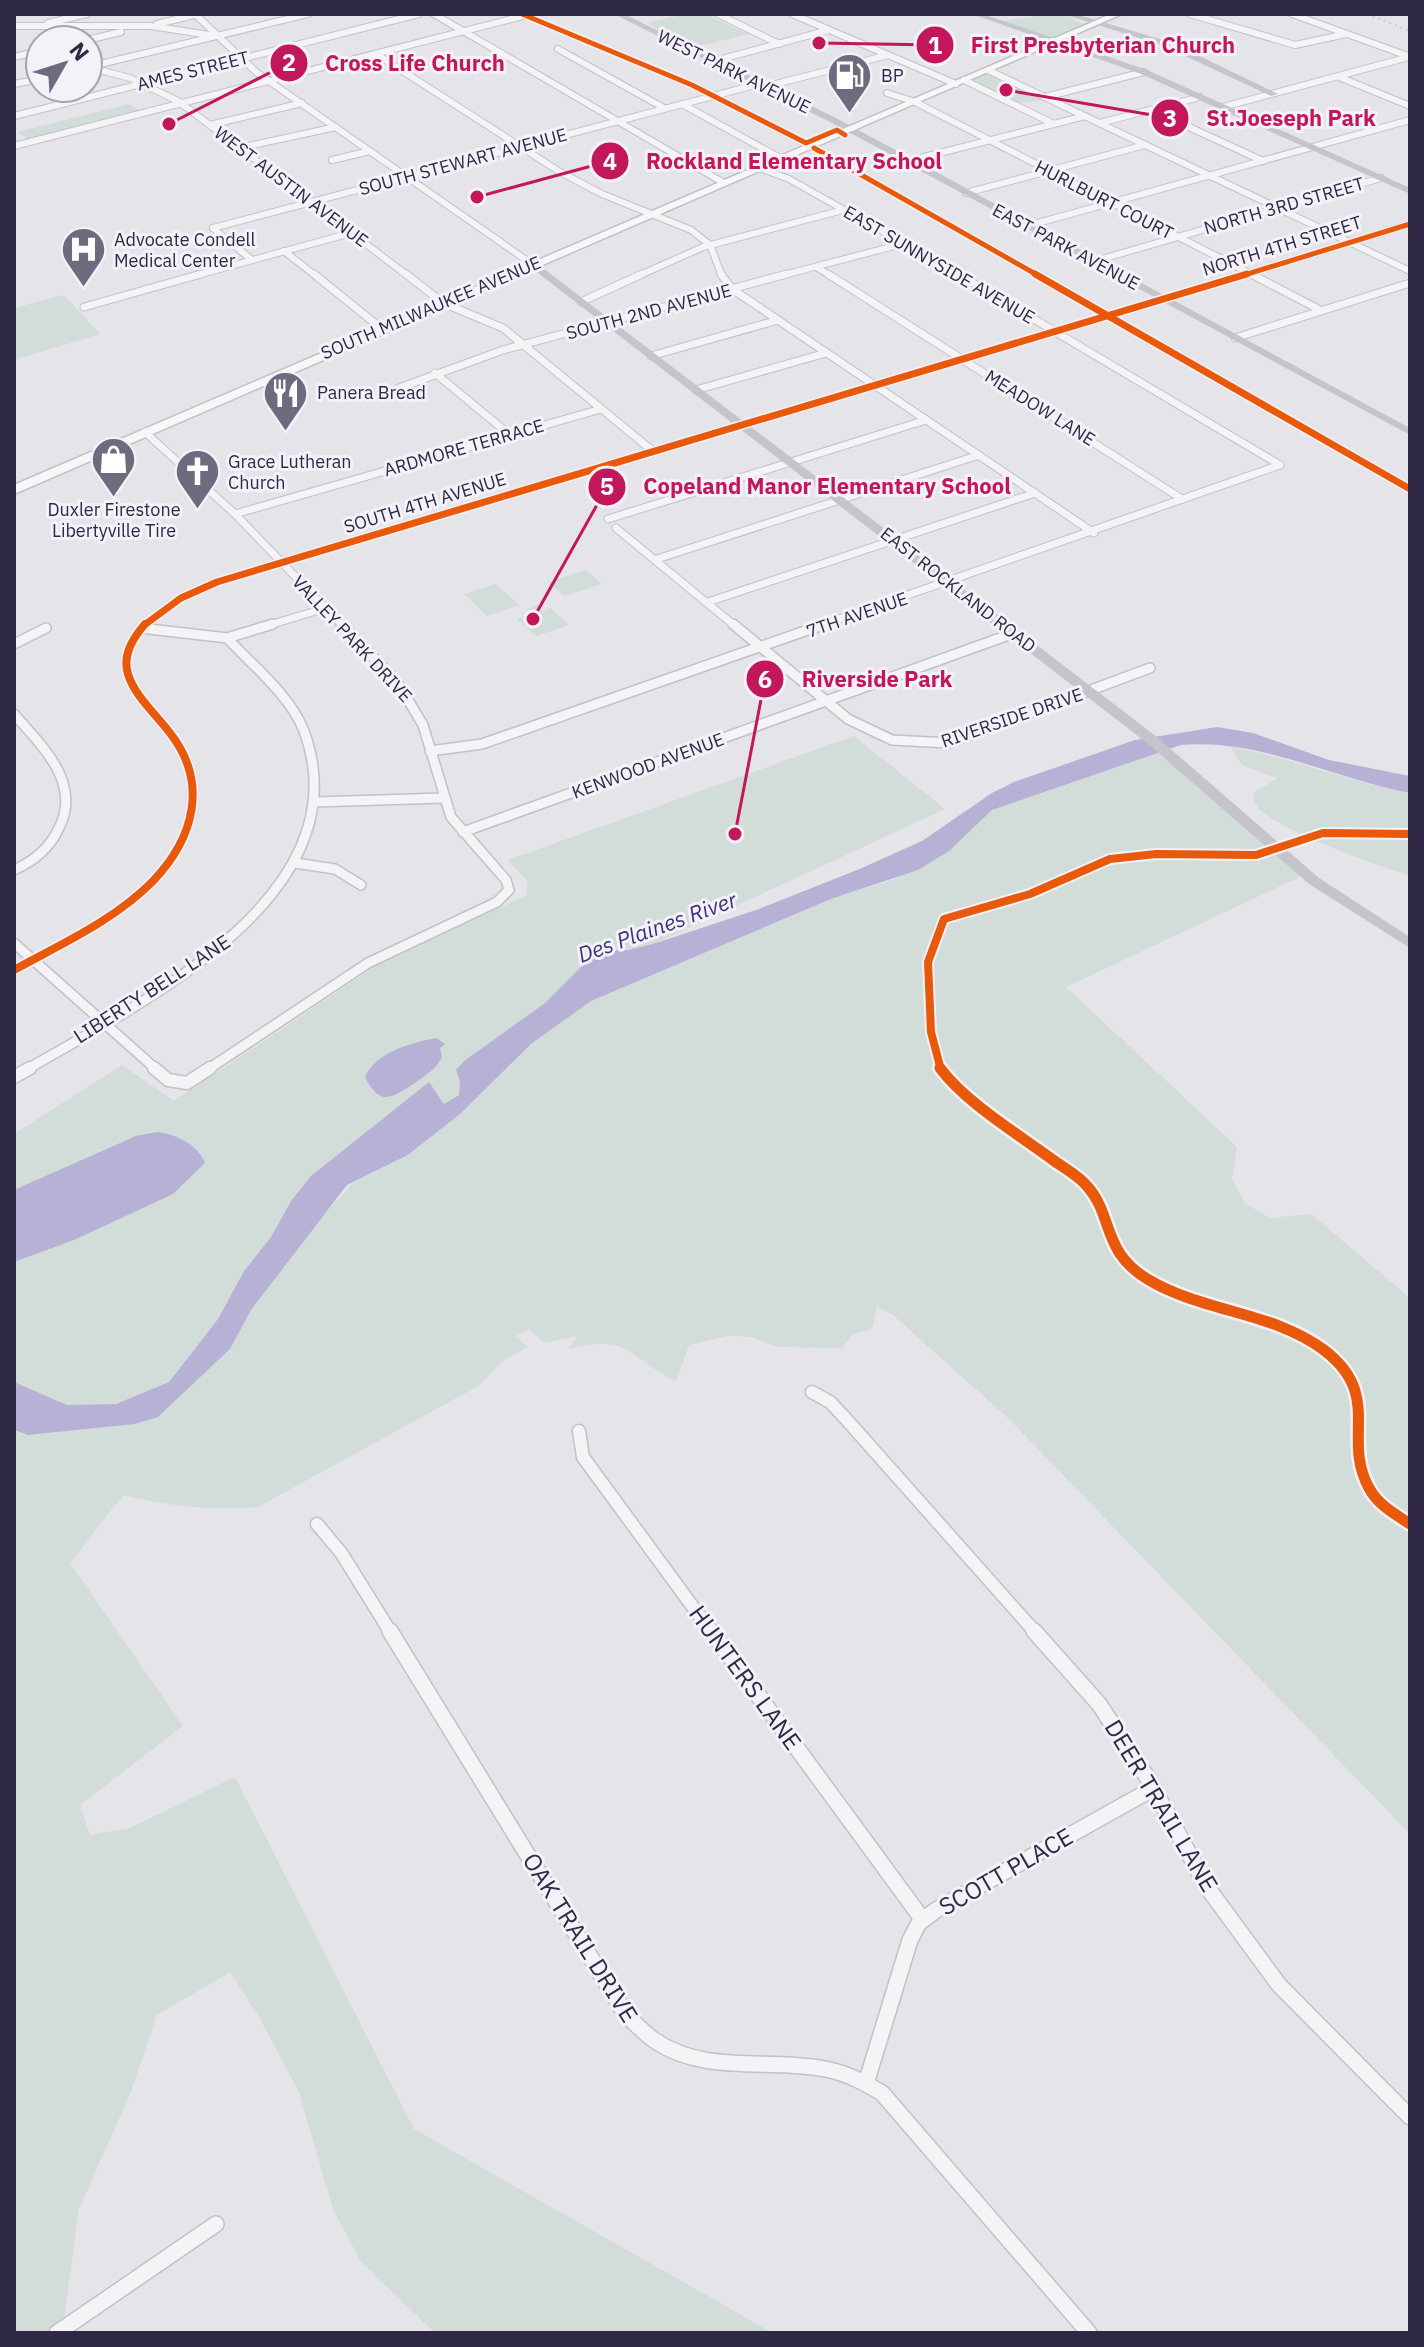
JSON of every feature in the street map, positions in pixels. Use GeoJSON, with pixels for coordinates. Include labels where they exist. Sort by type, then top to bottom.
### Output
{"type":"FeatureCollection","features":[{"type":"Feature","properties":{"kind":"main road","name":"SOUTH MILWAUKEE AVENUE"},"geometry":{"type":"LineString","coordinates":[[14,490],[532,264],[1118,14]]}},
{"type":"Feature","properties":{"kind":"street"},"geometry":{"type":"LineString","coordinates":[[43,24],[87,14]]}},
{"type":"Feature","properties":{"kind":"street"},"geometry":{"type":"LineString","coordinates":[[104,36],[197,14],[240,59],[270,82],[532,264]]}},
{"type":"Feature","properties":{"kind":"street"},"geometry":{"type":"LineString","coordinates":[[104,63],[308,14]]}},
{"type":"Feature","properties":{"kind":"street","name":"AMES STREET"},"geometry":{"type":"LineString","coordinates":[[14,116],[419,14]]}},
{"type":"Feature","properties":{"kind":"street"},"geometry":{"type":"LineString","coordinates":[[434,14],[614,122],[724,183]]}},
{"type":"Feature","properties":{"kind":"street"},"geometry":{"type":"LineString","coordinates":[[14,146],[531,14]]}},
{"type":"Feature","properties":{"kind":"street","name":"WEST PARK AVENUE"},"geometry":{"type":"LineString","coordinates":[[618,14],[850,130]]}},
{"type":"Feature","properties":{"kind":"street"},"geometry":{"type":"LineString","coordinates":[[718,14],[779,44]]}},
{"type":"Feature","properties":{"kind":"street"},"geometry":{"type":"LineString","coordinates":[[792,14],[1054,124]]}},
{"type":"Feature","properties":{"kind":"street"},"geometry":{"type":"LineString","coordinates":[[976,14],[1052,43],[1144,72],[1410,191]]}},
{"type":"Feature","properties":{"kind":"street"},"geometry":{"type":"LineString","coordinates":[[1067,14],[1167,44],[1274,94]]}},
{"type":"Feature","properties":{"kind":"street"},"geometry":{"type":"LineString","coordinates":[[1190,14],[1295,45],[1346,34]]}},
{"type":"Feature","properties":{"kind":"street"},"geometry":{"type":"LineString","coordinates":[[1292,14],[1409,57]]}},
{"type":"Feature","properties":{"kind":"street"},"geometry":{"type":"LineString","coordinates":[[104,27],[145,27],[216,36]]}},
{"type":"Feature","properties":{"kind":"street"},"geometry":{"type":"LineString","coordinates":[[714,61],[830,30]]}},
{"type":"Feature","properties":{"kind":"street"},"geometry":{"type":"LineString","coordinates":[[558,49],[664,108]]}},
{"type":"Feature","properties":{"kind":"street"},"geometry":{"type":"LineString","coordinates":[[376,54],[590,189],[686,227],[710,245],[715,252],[718,274],[732,289],[1094,533]]}},
{"type":"Feature","properties":{"kind":"street","name":"SOUTH STEWART AVENUE"},"geometry":{"type":"LineString","coordinates":[[252,260],[213,228],[664,108],[888,55]]}},
{"type":"Feature","properties":{"kind":"street"},"geometry":{"type":"LineString","coordinates":[[1223,107],[1409,57]]}},
{"type":"Feature","properties":{"kind":"street"},"geometry":{"type":"LineString","coordinates":[[988,70],[1410,271]]}},
{"type":"Feature","properties":{"kind":"street","name":"WEST AUSTIN AVENUE"},"geometry":{"type":"LineString","coordinates":[[104,72],[143,83],[182,104],[443,303],[503,328],[654,452]]}},
{"type":"Feature","properties":{"kind":"street"},"geometry":{"type":"LineString","coordinates":[[1045,97],[1144,72]]}},
{"type":"Feature","properties":{"kind":"street"},"geometry":{"type":"LineString","coordinates":[[1338,77],[1410,106]]}},
{"type":"Feature","properties":{"kind":"street","name":"HURLBURT COURT"},"geometry":{"type":"LineString","coordinates":[[887,93],[915,102],[1320,310]]}},
{"type":"Feature","properties":{"kind":"street"},"geometry":{"type":"LineString","coordinates":[[1100,123],[1200,97]]}},
{"type":"Feature","properties":{"kind":"street"},"geometry":{"type":"LineString","coordinates":[[210,125],[302,103]]}},
{"type":"Feature","properties":{"kind":"street"},"geometry":{"type":"LineString","coordinates":[[682,104],[782,159]]}},
{"type":"Feature","properties":{"kind":"street"},"geometry":{"type":"LineString","coordinates":[[1152,110],[1263,161]]}},
{"type":"Feature","properties":{"kind":"street"},"geometry":{"type":"LineString","coordinates":[[908,161],[1085,116]]}},
{"type":"Feature","properties":{"kind":"street"},"geometry":{"type":"LineString","coordinates":[[1027,226],[1410,120]]}},
{"type":"Feature","properties":{"kind":"street"},"geometry":{"type":"LineString","coordinates":[[239,148],[336,127]]}},
{"type":"Feature","properties":{"kind":"street","name":"EAST PARK AVENUE"},"geometry":{"type":"LineString","coordinates":[[850,130],[1410,432]]}},
{"type":"Feature","properties":{"kind":"street"},"geometry":{"type":"LineString","coordinates":[[966,193],[1145,145]]}},
{"type":"Feature","properties":{"kind":"street"},"geometry":{"type":"LineString","coordinates":[[332,160],[370,151]]}},
{"type":"Feature","properties":{"kind":"street","name":"EAST SUNNYSIDE AVENUE"},"geometry":{"type":"LineString","coordinates":[[760,168],[789,179],[1280,465]]}},
{"type":"Feature","properties":{"kind":"street","name":"NORTH 3RD STREET"},"geometry":{"type":"LineString","coordinates":[[1095,261],[1381,178]]}},
{"type":"Feature","properties":{"kind":"street"},"geometry":{"type":"LineString","coordinates":[[581,302],[710,245],[843,210]]}},
{"type":"Feature","properties":{"kind":"street","name":"NORTH 4TH STREET"},"geometry":{"type":"LineString","coordinates":[[1163,299],[1410,224]]}},
{"type":"Feature","properties":{"kind":"street"},"geometry":{"type":"LineString","coordinates":[[84,307],[351,233]]}},
{"type":"Feature","properties":{"kind":"street","name":"SOUTH 2ND AVENUE"},"geometry":{"type":"LineString","coordinates":[[399,388],[523,345],[902,244]]}},
{"type":"Feature","properties":{"kind":"street"},"geometry":{"type":"LineString","coordinates":[[284,251],[382,329]]}},
{"type":"Feature","properties":{"kind":"street","name":"EAST ROCKLAND ROAD"},"geometry":{"type":"LineString","coordinates":[[532,264],[1135,727],[1314,881],[1410,943]]}},
{"type":"Feature","properties":{"kind":"street","name":"MEADOW LANE"},"geometry":{"type":"LineString","coordinates":[[816,267],[1182,499]]}},
{"type":"Feature","properties":{"kind":"street"},"geometry":{"type":"LineString","coordinates":[[1235,338],[1410,283]]}},
{"type":"Feature","properties":{"kind":"street","name":"SOUTH 4TH AVENUE"},"geometry":{"type":"LineString","coordinates":[[14,970],[139,892],[181,843],[191,817],[195,787],[190,766],[180,746],[134,689],[126,669],[131,642],[141,628],[176,599],[217,582],[282,562],[1058,333],[1163,299]]}},
{"type":"Feature","properties":{"kind":"street"},"geometry":{"type":"LineString","coordinates":[[651,356],[778,320]]}},
{"type":"Feature","properties":{"kind":"street"},"geometry":{"type":"LineString","coordinates":[[696,390],[826,353]]}},
{"type":"Feature","properties":{"kind":"street"},"geometry":{"type":"LineString","coordinates":[[435,373],[510,435]]}},
{"type":"Feature","properties":{"kind":"street","name":"ARDMORE TERRACE"},"geometry":{"type":"LineString","coordinates":[[235,514],[601,409]]}},
{"type":"Feature","properties":{"kind":"street"},"geometry":{"type":"LineString","coordinates":[[608,519],[926,420]]}},
{"type":"Feature","properties":{"kind":"street","name":"VALLEY PARK DRIVE"},"geometry":{"type":"LineString","coordinates":[[103,1023],[175,1083],[195,1080],[368,963],[497,902],[509,890],[506,880],[463,832],[443,798],[423,725],[410,698],[235,514],[145,432]]}},
{"type":"Feature","properties":{"kind":"street"},"geometry":{"type":"LineString","coordinates":[[657,559],[979,455]]}},
{"type":"Feature","properties":{"kind":"street","name":"7TH AVENUE"},"geometry":{"type":"LineString","coordinates":[[430,751],[482,744],[1094,533],[1280,465]]}},
{"type":"Feature","properties":{"kind":"street"},"geometry":{"type":"LineString","coordinates":[[708,602],[1035,493]]}},
{"type":"Feature","properties":{"kind":"street"},"geometry":{"type":"LineString","coordinates":[[616,528],[826,701]]}},
{"type":"Feature","properties":{"kind":"street"},"geometry":{"type":"LineString","coordinates":[[141,628],[227,638],[326,608]]}},
{"type":"Feature","properties":{"kind":"street"},"geometry":{"type":"LineString","coordinates":[[14,644],[46,628]]}},
{"type":"Feature","properties":{"kind":"street","name":"KENWOOD AVENUE"},"geometry":{"type":"LineString","coordinates":[[463,832],[1014,633]]}},
{"type":"Feature","properties":{"kind":"street","name":"LIBERTY BELL LANE"},"geometry":{"type":"LineString","coordinates":[[14,1077],[198,964],[262,910],[295,863],[314,816],[312,755],[300,724],[227,638]]}},
{"type":"Feature","properties":{"kind":"street","name":"RIVERSIDE DRIVE"},"geometry":{"type":"LineString","coordinates":[[826,701],[871,733],[913,744],[949,743],[1150,668]]}},
{"type":"Feature","properties":{"kind":"street"},"geometry":{"type":"LineString","coordinates":[[14,714],[59,769],[70,799],[68,812],[51,843],[38,857],[14,870]]}},
{"type":"Feature","properties":{"kind":"street"},"geometry":{"type":"LineString","coordinates":[[315,802],[443,798]]}},
{"type":"Feature","properties":{"kind":"street"},"geometry":{"type":"LineString","coordinates":[[295,863],[335,869],[361,885]]}},
{"type":"Feature","properties":{"kind":"street"},"geometry":{"type":"LineString","coordinates":[[14,943],[103,1023]]}},
{"type":"Feature","properties":{"kind":"street","name":"DEER TRAIL LANE"},"geometry":{"type":"LineString","coordinates":[[812,1392],[830,1402],[846,1419],[1072,1672],[1124,1740],[1154,1788],[1207,1887],[1254,1953],[1309,2018],[1410,2117]]}},
{"type":"Feature","properties":{"kind":"street","name":"HUNTERS LANE"},"geometry":{"type":"LineString","coordinates":[[579,1431],[583,1457],[923,1920]]}},
{"type":"Feature","properties":{"kind":"street","name":"OAK TRAIL DRIVE"},"geometry":{"type":"LineString","coordinates":[[317,1524],[342,1554],[607,1985],[642,2034],[666,2050],[691,2059],[815,2070],[867,2080]]}},
{"type":"Feature","properties":{"kind":"street","name":"SCOTT PLACE"},"geometry":{"type":"LineString","coordinates":[[867,2080],[910,1940],[923,1920],[1154,1788]]}},
{"type":"Feature","properties":{"kind":"street"},"geometry":{"type":"LineString","coordinates":[[867,2080],[1089,2333]]}},
{"type":"Feature","properties":{"kind":"street"},"geometry":{"type":"LineString","coordinates":[[57,2333],[216,2224]]}},
{"type":"Feature","properties":{"kind":"shaded area"},"geometry":{"type":"Polygon","coordinates":[[[686,14],[705,14],[748,34],[695,47],[647,23],[686,14]]]}},
{"type":"Feature","properties":{"kind":"shaded area"},"geometry":{"type":"Polygon","coordinates":[[[1031,14],[1062,14],[1085,25],[1051,39],[1002,21],[1034,17],[1031,14]]]}},
{"type":"Feature","properties":{"kind":"shaded area"},"geometry":{"type":"Polygon","coordinates":[[[989,73],[1041,100],[1020,103],[969,81],[989,73]]]}},
{"type":"Feature","properties":{"kind":"shaded area"},"geometry":{"type":"Polygon","coordinates":[[[129,104],[141,111],[28,139],[17,132],[129,104]]]}},
{"type":"Feature","properties":{"kind":"shaded area"},"geometry":{"type":"Polygon","coordinates":[[[64,295],[100,334],[14,360],[14,308],[64,295]]]}},
{"type":"Feature","properties":{"kind":"shaded area"},"geometry":{"type":"Polygon","coordinates":[[[586,570],[602,584],[564,596],[548,582],[586,570]]]}},
{"type":"Feature","properties":{"kind":"shaded area"},"geometry":{"type":"Polygon","coordinates":[[[496,584],[519,605],[487,616],[464,594],[496,584]]]}},
{"type":"Feature","properties":{"kind":"shaded area"},"geometry":{"type":"Polygon","coordinates":[[[537,605],[543,611],[550,608],[569,625],[536,636],[517,619],[532,614],[527,609],[537,605]]]}},
{"type":"Feature","properties":{"kind":"shaded area"},"geometry":{"type":"Polygon","coordinates":[[[1217,727],[1253,733],[1329,760],[1410,776],[1410,793],[1268,753],[1210,744],[1181,745],[992,810],[949,851],[918,870],[831,899],[591,1001],[531,1044],[460,1114],[408,1155],[347,1185],[251,1310],[230,1349],[158,1417],[135,1424],[28,1435],[14,1430],[14,1382],[67,1405],[116,1404],[169,1382],[218,1319],[244,1271],[271,1237],[291,1201],[311,1176],[429,1082],[444,1104],[459,1095],[460,1081],[456,1070],[464,1061],[545,1003],[589,959],[604,950],[628,950],[656,943],[759,909],[862,868],[922,841],[992,793],[1014,782],[1135,740],[1217,727]]]}},
{"type":"Feature","properties":{"kind":"shaded area"},"geometry":{"type":"Polygon","coordinates":[[[854,736],[945,809],[656,943],[628,950],[604,950],[545,1003],[464,1061],[459,1094],[444,1104],[430,1083],[291,1201],[271,1237],[244,1271],[218,1319],[169,1382],[116,1404],[67,1405],[14,1382],[14,1134],[122,1065],[174,1101],[377,965],[527,895],[527,881],[508,860],[854,736]]]}},
{"type":"Feature","properties":{"kind":"shaded area"},"geometry":{"type":"Polygon","coordinates":[[[1231,747],[1410,793],[1410,875],[1328,846],[1265,814],[1256,805],[1253,793],[1277,778],[1242,765],[1231,747]]]}},
{"type":"Feature","properties":{"kind":"shaded area"},"geometry":{"type":"Polygon","coordinates":[[[1164,751],[1306,874],[1066,987],[1237,1147],[1232,1179],[1245,1203],[1269,1218],[1311,1214],[1410,1298],[1410,1834],[1009,1419],[893,1315],[877,1307],[872,1329],[852,1335],[842,1348],[778,1347],[751,1337],[726,1336],[689,1345],[676,1382],[617,1346],[605,1344],[568,1349],[578,1336],[544,1343],[529,1329],[515,1336],[528,1347],[501,1362],[480,1385],[258,1507],[190,1507],[123,1495],[70,1563],[183,1726],[80,1805],[90,1835],[130,1828],[235,1777],[414,2129],[773,2333],[435,2333],[361,2262],[333,2209],[299,2092],[258,2015],[230,1972],[157,2015],[130,2094],[79,2209],[62,2333],[14,2333],[14,1430],[28,1435],[135,1424],[158,1417],[230,1349],[251,1310],[309,1231],[354,1182],[409,1155],[460,1114],[531,1044],[591,1001],[831,899],[895,879],[949,851],[992,810],[1164,751]]]}},
{"type":"Feature","properties":{"kind":"shaded area"},"geometry":{"type":"Polygon","coordinates":[[[436,1038],[445,1044],[440,1048],[442,1057],[434,1068],[400,1093],[387,1097],[376,1093],[365,1077],[377,1061],[405,1046],[436,1038]]]}},
{"type":"Feature","properties":{"kind":"shaded area"},"geometry":{"type":"Polygon","coordinates":[[[157,1132],[186,1142],[205,1163],[173,1194],[74,1240],[14,1262],[14,1190],[136,1136],[157,1132]]]}},
{"type":"Feature","properties":{"kind":"railway"},"geometry":{"type":"LineString","coordinates":[[1367,14],[1410,31]]}},
{"type":"Feature","properties":{"kind":"cycle path"},"geometry":{"type":"LineString","coordinates":[[522,14],[692,85],[806,143],[837,130],[845,135]]}},
{"type":"Feature","properties":{"kind":"cycle path"},"geometry":{"type":"LineString","coordinates":[[814,148],[1410,489]]}},
{"type":"Feature","properties":{"kind":"cycle path"},"geometry":{"type":"LineString","coordinates":[[14,970],[130,901],[168,864],[182,842],[193,804],[192,774],[178,745],[136,691],[127,671],[127,653],[134,637],[147,622],[181,598],[217,582],[1058,333],[1410,224]]}},
{"type":"Feature","properties":{"kind":"cycle path"},"geometry":{"type":"LineString","coordinates":[[1410,834],[1323,833],[1256,855],[1156,854],[1110,859],[1030,894],[944,919],[928,962],[931,1032],[941,1070],[997,1119],[1087,1185],[1115,1248],[1145,1278],[1173,1293],[1295,1333],[1322,1349],[1346,1370],[1356,1387],[1362,1469],[1370,1489],[1385,1507],[1410,1524]]}},
{"type":"Feature","properties":{"kind":"place","name":"First Presbyterian Church"},"geometry":{"type":"Point","coordinates":[819,43]}},
{"type":"Feature","properties":{"kind":"place","name":"St.Joeseph Park"},"geometry":{"type":"Point","coordinates":[1006,90]}},
{"type":"Feature","properties":{"kind":"place","name":"BP"},"geometry":{"type":"Point","coordinates":[850,115]}},
{"type":"Feature","properties":{"kind":"place","name":"Cross Life Church"},"geometry":{"type":"Point","coordinates":[169,124]}},
{"type":"Feature","properties":{"kind":"place","name":"Rockland Elementary School"},"geometry":{"type":"Point","coordinates":[477,197]}},
{"type":"Feature","properties":{"kind":"place","name":"Advocate Condell Medical Center"},"geometry":{"type":"Point","coordinates":[83,289]}},
{"type":"Feature","properties":{"kind":"place","name":"Panera Bread"},"geometry":{"type":"Point","coordinates":[286,432]}},
{"type":"Feature","properties":{"kind":"place","name":"Duxler Firestone Libertyville Tire"},"geometry":{"type":"Point","coordinates":[114,499]}},
{"type":"Feature","properties":{"kind":"place","name":"Grace Lutheran Church"},"geometry":{"type":"Point","coordinates":[197,511]}},
{"type":"Feature","properties":{"kind":"place","name":"Copeland Manor Elementary School"},"geometry":{"type":"Point","coordinates":[533,619]}},
{"type":"Feature","properties":{"kind":"place","name":"Riverside Park"},"geometry":{"type":"Point","coordinates":[735,834]}},
{"type":"Feature","properties":{"kind":"water label","name":"Des Plaines River"},"geometry":{"type":"Point","coordinates":[657,927]}}]}
